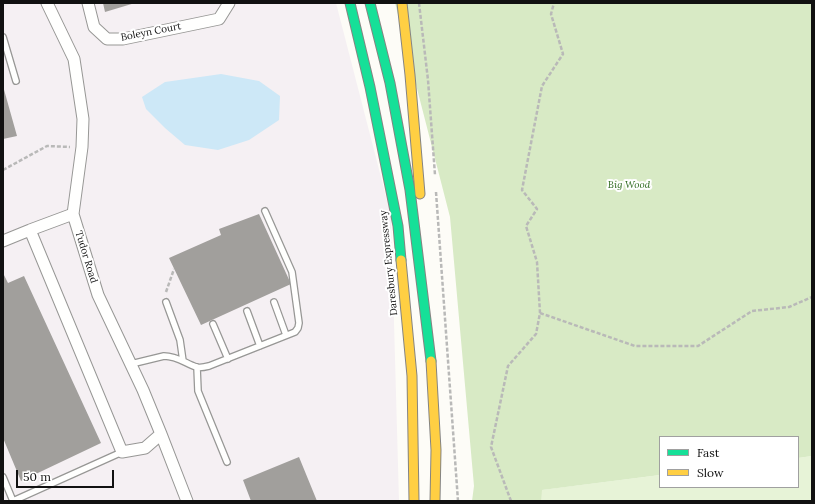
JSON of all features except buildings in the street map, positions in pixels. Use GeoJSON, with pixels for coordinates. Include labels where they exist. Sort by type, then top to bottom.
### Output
{"type":"FeatureCollection","features":[{"type":"Feature","properties":{"kind":"main road","name":"Daresbury Expressway"},"geometry":{"type":"LineString","coordinates":[[350,3],[370,87],[398,226],[412,376],[414,501]]}},
{"type":"Feature","properties":{"kind":"main road"},"geometry":{"type":"LineString","coordinates":[[370,3],[390,83],[410,190],[432,368]]}},
{"type":"Feature","properties":{"kind":"main road"},"geometry":{"type":"LineString","coordinates":[[402,3],[421,208],[432,368],[436,450],[435,501]]}},
{"type":"Feature","properties":{"kind":"street","name":"Tudor Road"},"geometry":{"type":"LineString","coordinates":[[46,3],[74,59],[83,119],[82,147],[73,214],[98,295],[143,390],[187,501]]}},
{"type":"Feature","properties":{"kind":"street","name":"Boleyn Court"},"geometry":{"type":"LineString","coordinates":[[88,3],[94,27],[108,39],[123,39],[219,19],[229,3]]}},
{"type":"Feature","properties":{"kind":"street"},"geometry":{"type":"LineString","coordinates":[[3,241],[73,214]]}},
{"type":"Feature","properties":{"kind":"street"},"geometry":{"type":"LineString","coordinates":[[30,230],[122,452],[145,448],[161,434]]}},
{"type":"Feature","properties":{"kind":"lane"},"geometry":{"type":"LineString","coordinates":[[3,37],[16,81]]}},
{"type":"Feature","properties":{"kind":"lane"},"geometry":{"type":"LineString","coordinates":[[130,364],[169,356],[196,367],[209,366],[295,332],[298,328],[298,322],[293,280],[289,266],[265,212]]}},
{"type":"Feature","properties":{"kind":"lane"},"geometry":{"type":"LineString","coordinates":[[166,302],[180,340],[183,361]]}},
{"type":"Feature","properties":{"kind":"lane"},"geometry":{"type":"LineString","coordinates":[[274,302],[286,335]]}},
{"type":"Feature","properties":{"kind":"lane"},"geometry":{"type":"LineString","coordinates":[[247,311],[260,346]]}},
{"type":"Feature","properties":{"kind":"lane"},"geometry":{"type":"LineString","coordinates":[[213,324],[228,359]]}},
{"type":"Feature","properties":{"kind":"lane"},"geometry":{"type":"LineString","coordinates":[[196,367],[198,391],[227,462]]}},
{"type":"Feature","properties":{"kind":"lane"},"geometry":{"type":"LineString","coordinates":[[3,476],[13,500],[122,452]]}},
{"type":"Feature","properties":{"kind":"path"},"geometry":{"type":"LineString","coordinates":[[418,3],[428,80],[435,175]]}},
{"type":"Feature","properties":{"kind":"path"},"geometry":{"type":"LineString","coordinates":[[511,501],[491,447],[508,366],[536,334],[540,313],[537,262],[526,226],[537,209],[522,190],[542,86],[564,54],[551,14],[554,3]]}},
{"type":"Feature","properties":{"kind":"path"},"geometry":{"type":"LineString","coordinates":[[3,170],[47,146],[82,147]]}},
{"type":"Feature","properties":{"kind":"path"},"geometry":{"type":"LineString","coordinates":[[436,191],[458,501]]}},
{"type":"Feature","properties":{"kind":"path"},"geometry":{"type":"LineString","coordinates":[[166,292],[174,269]]}},
{"type":"Feature","properties":{"kind":"path"},"geometry":{"type":"LineString","coordinates":[[540,313],[635,346],[698,346],[752,311],[789,307],[812,298]]}},
{"type":"Feature","properties":{"kind":"shaded area"},"geometry":{"type":"Polygon","coordinates":[[[3,3],[336,3],[391,216],[399,501],[3,501],[3,3]]]}},
{"type":"Feature","properties":{"kind":"green space","name":"Big Wood"},"geometry":{"type":"Polygon","coordinates":[[[395,3],[812,3],[812,456],[799,458],[799,436],[659,436],[659,475],[542,490],[541,501],[472,501],[474,486],[450,217],[395,3]]]}},
{"type":"Feature","properties":{"kind":"green space"},"geometry":{"type":"Polygon","coordinates":[[[812,456],[812,501],[541,501],[541,490],[659,475],[659,488],[799,488],[799,458],[812,456]]]}},
{"type":"Feature","properties":{"kind":"water"},"geometry":{"type":"Polygon","coordinates":[[[221,74],[259,81],[280,96],[279,120],[249,140],[218,150],[185,145],[146,109],[142,97],[165,82],[221,74]]]}},
{"type":"Feature","properties":{"kind":"traffic: fast"},"geometry":{"type":"LineString","coordinates":[[350,3],[370,87],[398,226],[401,260]]}},
{"type":"Feature","properties":{"kind":"traffic: fast"},"geometry":{"type":"LineString","coordinates":[[370,3],[390,83],[410,190],[431,361]]}},
{"type":"Feature","properties":{"kind":"traffic: slow"},"geometry":{"type":"LineString","coordinates":[[402,3],[410,75],[420,194]]}},
{"type":"Feature","properties":{"kind":"traffic: slow"},"geometry":{"type":"LineString","coordinates":[[401,260],[412,376],[414,501]]}},
{"type":"Feature","properties":{"kind":"traffic: slow"},"geometry":{"type":"LineString","coordinates":[[431,361],[436,450],[435,501]]}}]}
